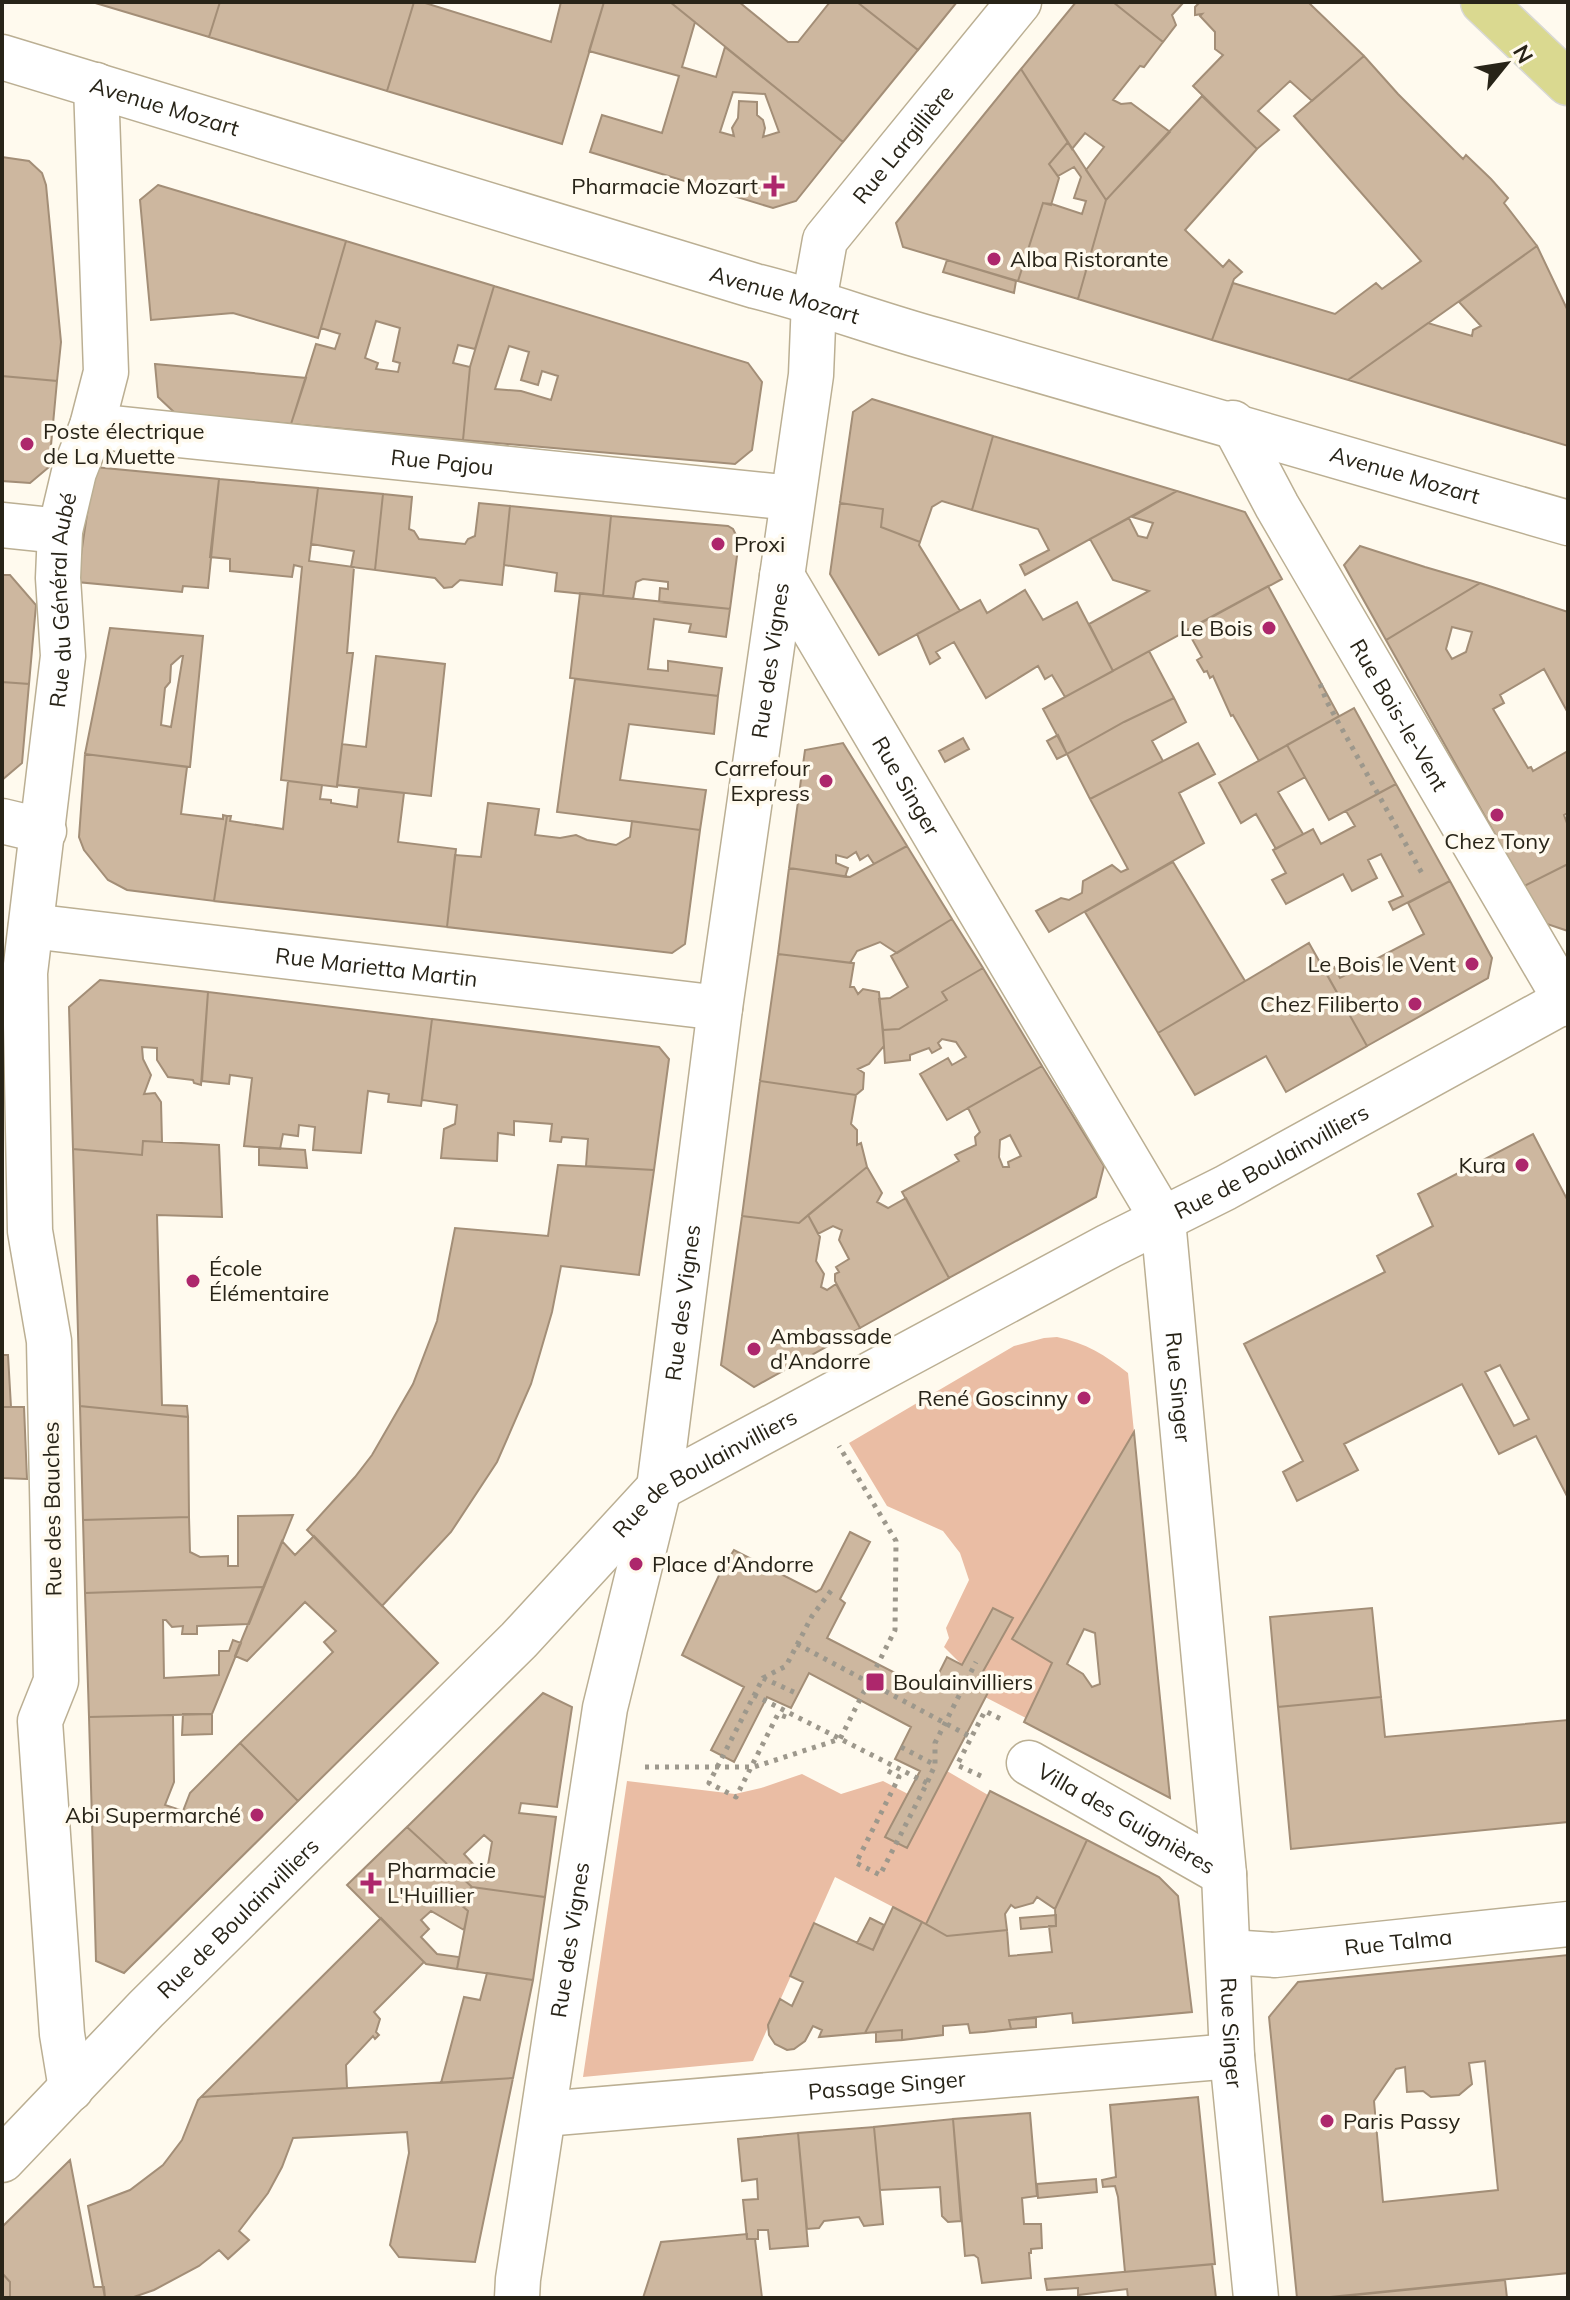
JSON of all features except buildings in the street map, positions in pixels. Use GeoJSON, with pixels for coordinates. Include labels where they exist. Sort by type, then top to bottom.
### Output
{"type":"FeatureCollection","features":[{"type":"Feature","properties":{"kind":"main road"},"geometry":{"type":"LineString","coordinates":[[1483,2],[1568,83]]}},
{"type":"Feature","properties":{"kind":"street","name":"Rue Largillière"},"geometry":{"type":"LineString","coordinates":[[814,301],[825,240],[1019,2]]}},
{"type":"Feature","properties":{"kind":"street","name":"Avenue Mozart"},"geometry":{"type":"LineString","coordinates":[[2,57],[755,286],[814,301],[885,326],[1233,423],[1568,523]]}},
{"type":"Feature","properties":{"kind":"street","name":"Rue du Général Aubé"},"geometry":{"type":"LineString","coordinates":[[31,926],[63,656],[58,578],[60,531],[74,472],[92,426],[106,372],[96,85]]}},
{"type":"Feature","properties":{"kind":"street","name":"Rue des Vignes"},"geometry":{"type":"LineString","coordinates":[[517,2298],[605,1708],[659,1488],[720,1008],[811,375],[814,301]]}},
{"type":"Feature","properties":{"kind":"street","name":"Rue Bois-le-Vent"},"geometry":{"type":"LineString","coordinates":[[1233,423],[1277,506],[1567,1001]]}},
{"type":"Feature","properties":{"kind":"street","name":"Rue Pajou"},"geometry":{"type":"LineString","coordinates":[[92,426],[792,498]]}},
{"type":"Feature","properties":{"kind":"street"},"geometry":{"type":"LineString","coordinates":[[2,525],[60,531]]}},
{"type":"Feature","properties":{"kind":"street","name":"Rue Singer"},"geometry":{"type":"LineString","coordinates":[[782,576],[1163,1220],[1224,1874],[1232,2056],[1256,2298]]}},
{"type":"Feature","properties":{"kind":"street"},"geometry":{"type":"LineString","coordinates":[[2,821],[44,831]]}},
{"type":"Feature","properties":{"kind":"street","name":"Rue Marietta Martin"},"geometry":{"type":"LineString","coordinates":[[31,926],[720,1008]]}},
{"type":"Feature","properties":{"kind":"street","name":"Rue des Bauches"},"geometry":{"type":"LineString","coordinates":[[31,926],[25,973],[30,1231],[49,1341],[56,1681],[40,1721],[62,2034],[71,2089]]}},
{"type":"Feature","properties":{"kind":"street","name":"Rue de Boulainvilliers"},"geometry":{"type":"LineString","coordinates":[[2,2160],[146,2009],[519,1640],[659,1488],[814,1403],[1225,1188],[1567,1001]]}},
{"type":"Feature","properties":{"kind":"street","name":"Villa des Guignières"},"geometry":{"type":"LineString","coordinates":[[1029,1763],[1224,1874]]}},
{"type":"Feature","properties":{"kind":"street","name":"Rue Talma"},"geometry":{"type":"LineString","coordinates":[[1229,1952],[1275,1955],[1568,1924]]}},
{"type":"Feature","properties":{"kind":"street","name":"Passage Singer"},"geometry":{"type":"LineString","coordinates":[[544,2114],[1232,2056]]}},
{"type":"Feature","properties":{"kind":"path"},"geometry":{"type":"LineString","coordinates":[[1316,673],[1327,702],[1424,877]]}},
{"type":"Feature","properties":{"kind":"path"},"geometry":{"type":"LineString","coordinates":[[631,1767],[754,1767],[840,1739],[895,1630],[896,1541],[835,1441]]}},
{"type":"Feature","properties":{"kind":"path"},"geometry":{"type":"LineString","coordinates":[[786,1717],[778,1714],[736,1797],[709,1783],[763,1678],[786,1666],[812,1616],[833,1588]]}},
{"type":"Feature","properties":{"kind":"path"},"geometry":{"type":"LineString","coordinates":[[797,1644],[971,1737]]}},
{"type":"Feature","properties":{"kind":"path"},"geometry":{"type":"LineString","coordinates":[[888,1771],[899,1777],[856,1863],[880,1875],[927,1783],[935,1765],[935,1743],[976,1662]]}},
{"type":"Feature","properties":{"kind":"path"},"geometry":{"type":"LineString","coordinates":[[763,1678],[798,1694]]}},
{"type":"Feature","properties":{"kind":"path"},"geometry":{"type":"LineString","coordinates":[[754,1695],[927,1783]]}},
{"type":"Feature","properties":{"kind":"path"},"geometry":{"type":"LineString","coordinates":[[983,1777],[957,1765],[971,1737],[985,1711],[1011,1724]]}},
{"type":"Feature","properties":{"kind":"path"},"geometry":{"type":"LineString","coordinates":[[901,1747],[935,1765]]}},
{"type":"Feature","properties":{"kind":"shaded area"},"geometry":{"type":"Polygon","coordinates":[[[1057,1337],[1095,1350],[1128,1373],[1134,1432],[1012,1639],[1052,1663],[1026,1718],[985,1697],[993,1681],[981,1675],[1013,1618],[993,1608],[962,1665],[944,1647],[949,1638],[946,1628],[969,1580],[960,1553],[943,1531],[887,1506],[849,1443],[1014,1346],[1057,1337]]]}},
{"type":"Feature","properties":{"kind":"shaded area"},"geometry":{"type":"Polygon","coordinates":[[[947,1771],[988,1795],[926,1924],[835,1877],[753,2061],[583,2077],[627,1781],[735,1794],[802,1774],[841,1794],[883,1781],[908,1794],[886,1837],[907,1848],[947,1771]]]}},
{"type":"Feature","properties":{"kind":"place","name":"Pharmacie Mozart"},"geometry":{"type":"Point","coordinates":[774,186]}},
{"type":"Feature","properties":{"kind":"place","name":"Alba Ristorante"},"geometry":{"type":"Point","coordinates":[994,259]}},
{"type":"Feature","properties":{"kind":"place","name":"Poste électrique de La Muette"},"geometry":{"type":"Point","coordinates":[27,444]}},
{"type":"Feature","properties":{"kind":"place","name":"Proxi"},"geometry":{"type":"Point","coordinates":[718,544]}},
{"type":"Feature","properties":{"kind":"place","name":"Le Bois"},"geometry":{"type":"Point","coordinates":[1269,628]}},
{"type":"Feature","properties":{"kind":"place","name":"Carrefour Express"},"geometry":{"type":"Point","coordinates":[826,781]}},
{"type":"Feature","properties":{"kind":"place","name":"Chez Tony"},"geometry":{"type":"Point","coordinates":[1497,815]}},
{"type":"Feature","properties":{"kind":"place","name":"Le Bois le Vent"},"geometry":{"type":"Point","coordinates":[1472,964]}},
{"type":"Feature","properties":{"kind":"place","name":"Chez Filiberto"},"geometry":{"type":"Point","coordinates":[1415,1004]}},
{"type":"Feature","properties":{"kind":"place","name":"Kura"},"geometry":{"type":"Point","coordinates":[1522,1165]}},
{"type":"Feature","properties":{"kind":"place","name":"École Élémentaire"},"geometry":{"type":"Point","coordinates":[193,1281]}},
{"type":"Feature","properties":{"kind":"place","name":"Ambassade d'Andorre"},"geometry":{"type":"Point","coordinates":[754,1349]}},
{"type":"Feature","properties":{"kind":"place","name":"René Goscinny"},"geometry":{"type":"Point","coordinates":[1084,1398]}},
{"type":"Feature","properties":{"kind":"place","name":"Place d'Andorre"},"geometry":{"type":"Point","coordinates":[636,1564]}},
{"type":"Feature","properties":{"kind":"place","name":"Boulainvilliers"},"geometry":{"type":"Point","coordinates":[875,1682]}},
{"type":"Feature","properties":{"kind":"place","name":"Abi Supermarché"},"geometry":{"type":"Point","coordinates":[257,1815]}},
{"type":"Feature","properties":{"kind":"place","name":"Pharmacie L'Huillier"},"geometry":{"type":"Point","coordinates":[371,1883]}},
{"type":"Feature","properties":{"kind":"place","name":"Paris Passy"},"geometry":{"type":"Point","coordinates":[1327,2121]}}]}
